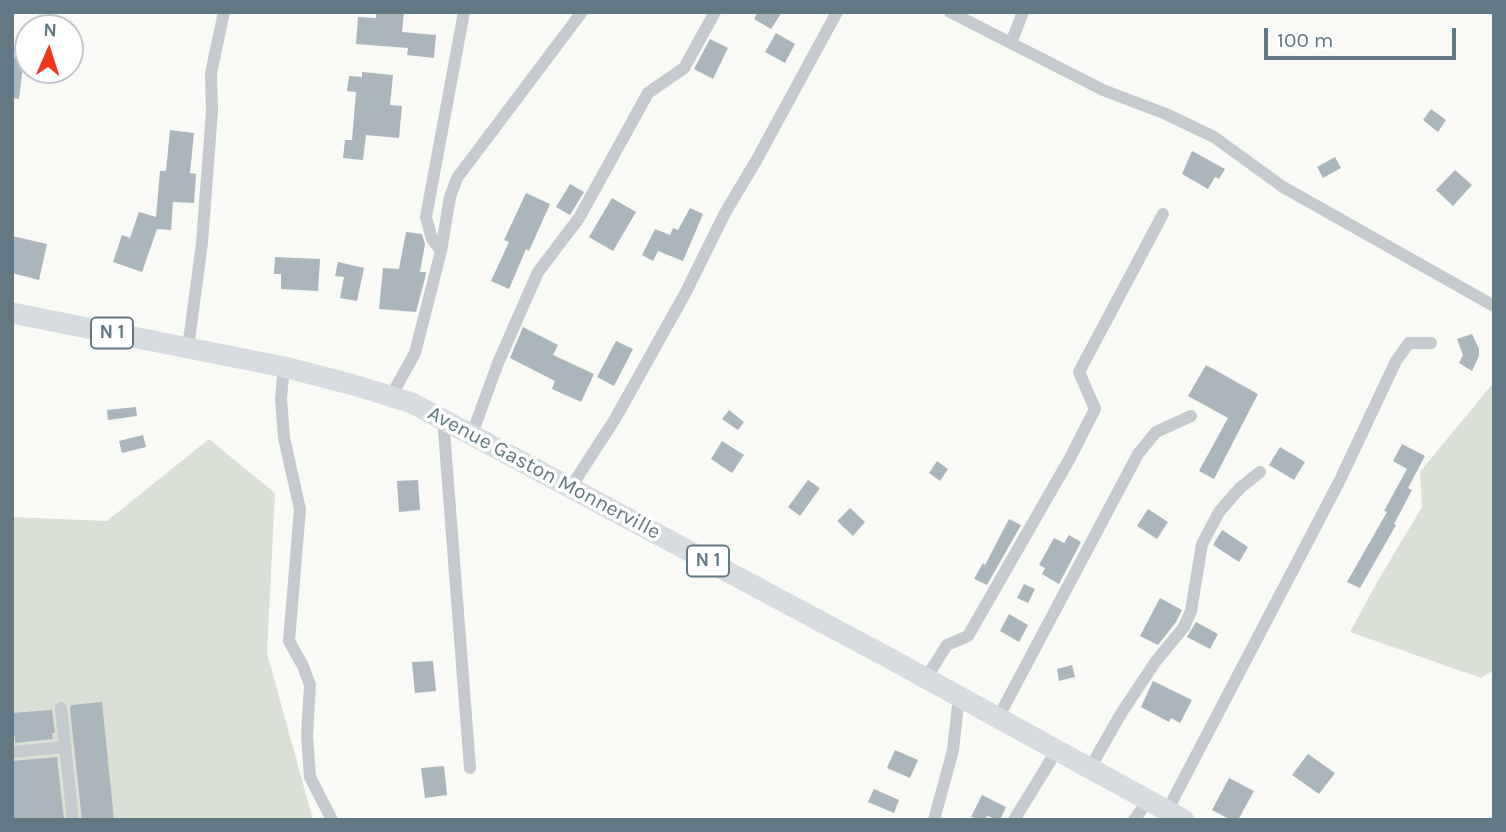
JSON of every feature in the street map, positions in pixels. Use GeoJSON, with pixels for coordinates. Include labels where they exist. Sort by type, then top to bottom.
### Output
{"type":"FeatureCollection","features":[{"type":"Feature","properties":{"kind":"main road","name":"Avenue Gaston Monnerville"},"geometry":{"type":"LineString","coordinates":[[12,313],[284,367],[412,403],[926,678],[1166,810]]}},
{"type":"Feature","properties":{"kind":"street"},"geometry":{"type":"LineString","coordinates":[[188,348],[202,243],[212,111],[211,73],[224,12]]}},
{"type":"Feature","properties":{"kind":"street"},"geometry":{"type":"LineString","coordinates":[[441,251],[432,239],[426,217],[464,12]]}},
{"type":"Feature","properties":{"kind":"street"},"geometry":{"type":"LineString","coordinates":[[391,396],[415,353],[441,251],[450,197],[457,178],[582,12]]}},
{"type":"Feature","properties":{"kind":"street"},"geometry":{"type":"LineString","coordinates":[[472,434],[498,363],[538,272],[579,218],[648,93],[684,68],[715,12]]}},
{"type":"Feature","properties":{"kind":"street"},"geometry":{"type":"LineString","coordinates":[[571,487],[615,419],[837,12]]}},
{"type":"Feature","properties":{"kind":"street"},"geometry":{"type":"LineString","coordinates":[[950,12],[1103,90],[1166,114],[1214,137],[1283,187],[1494,306]]}},
{"type":"Feature","properties":{"kind":"street"},"geometry":{"type":"LineString","coordinates":[[1011,43],[1023,12]]}},
{"type":"Feature","properties":{"kind":"street"},"geometry":{"type":"LineString","coordinates":[[926,678],[947,645],[968,636],[1070,458],[1095,409],[1079,372],[1163,214]]}},
{"type":"Feature","properties":{"kind":"street"},"geometry":{"type":"LineString","coordinates":[[1135,820],[1166,810],[1340,480],[1396,361],[1409,343],[1431,343]]}},
{"type":"Feature","properties":{"kind":"street"},"geometry":{"type":"LineString","coordinates":[[284,367],[281,398],[284,438],[300,509],[289,641],[310,685],[307,736],[310,777],[332,820]]}},
{"type":"Feature","properties":{"kind":"street"},"geometry":{"type":"LineString","coordinates":[[998,718],[1138,454],[1156,432],[1191,416]]}},
{"type":"Feature","properties":{"kind":"street"},"geometry":{"type":"LineString","coordinates":[[443,418],[470,768]]}},
{"type":"Feature","properties":{"kind":"street"},"geometry":{"type":"LineString","coordinates":[[1090,768],[1122,712],[1156,661],[1184,627],[1191,611],[1202,544],[1219,512],[1240,488],[1260,472]]}},
{"type":"Feature","properties":{"kind":"street"},"geometry":{"type":"LineString","coordinates":[[934,820],[953,750],[959,696]]}},
{"type":"Feature","properties":{"kind":"street"},"geometry":{"type":"LineString","coordinates":[[61,708],[73,820]]}},
{"type":"Feature","properties":{"kind":"street"},"geometry":{"type":"LineString","coordinates":[[12,752],[65,747]]}},
{"type":"Feature","properties":{"kind":"street"},"geometry":{"type":"LineString","coordinates":[[1014,820],[1057,750]]}},
{"type":"Feature","properties":{"kind":"shaded area"},"geometry":{"type":"Polygon","coordinates":[[[1494,382],[1494,670],[1481,678],[1350,632],[1422,507],[1420,472],[1494,382]]]}},
{"type":"Feature","properties":{"kind":"shaded area"},"geometry":{"type":"Polygon","coordinates":[[[209,439],[275,493],[267,653],[313,820],[12,820],[12,517],[107,521],[209,439]]]}},
{"type":"Feature","properties":{"kind":"building"},"geometry":{"type":"Polygon","coordinates":[[[376,12],[404,12],[402,32],[436,35],[434,58],[407,55],[408,48],[356,44],[358,17],[376,18],[376,12]]]}},
{"type":"Feature","properties":{"kind":"building"},"geometry":{"type":"Polygon","coordinates":[[[758,12],[782,12],[771,29],[754,19],[758,12]]]}},
{"type":"Feature","properties":{"kind":"building"},"geometry":{"type":"Polygon","coordinates":[[[776,33],[795,44],[785,63],[765,52],[776,33]]]}},
{"type":"Feature","properties":{"kind":"building"},"geometry":{"type":"Polygon","coordinates":[[[710,39],[728,48],[713,79],[694,69],[710,39]]]}},
{"type":"Feature","properties":{"kind":"building"},"geometry":{"type":"Polygon","coordinates":[[[12,57],[14,84],[21,84],[19,99],[12,98],[12,57]]]}},
{"type":"Feature","properties":{"kind":"building"},"geometry":{"type":"Polygon","coordinates":[[[362,72],[393,75],[390,105],[402,106],[399,138],[366,135],[363,160],[343,158],[345,140],[352,140],[356,92],[347,91],[349,76],[362,77],[362,72]]]}},
{"type":"Feature","properties":{"kind":"building"},"geometry":{"type":"Polygon","coordinates":[[[1431,109],[1446,120],[1438,132],[1423,120],[1431,109]]]}},
{"type":"Feature","properties":{"kind":"building"},"geometry":{"type":"Polygon","coordinates":[[[170,130],[194,133],[190,173],[196,174],[194,203],[173,202],[171,230],[157,229],[142,272],[113,262],[122,235],[130,238],[139,212],[156,217],[160,171],[166,171],[170,130]]]}},
{"type":"Feature","properties":{"kind":"building"},"geometry":{"type":"Polygon","coordinates":[[[1192,151],[1225,169],[1219,179],[1215,177],[1208,189],[1182,174],[1192,151]]]}},
{"type":"Feature","properties":{"kind":"building"},"geometry":{"type":"Polygon","coordinates":[[[1335,157],[1341,168],[1323,178],[1317,167],[1335,157]]]}},
{"type":"Feature","properties":{"kind":"building"},"geometry":{"type":"Polygon","coordinates":[[[1455,170],[1472,185],[1453,206],[1436,190],[1455,170]]]}},
{"type":"Feature","properties":{"kind":"building"},"geometry":{"type":"Polygon","coordinates":[[[570,184],[584,192],[570,215],[556,207],[570,184]]]}},
{"type":"Feature","properties":{"kind":"building"},"geometry":{"type":"Polygon","coordinates":[[[526,193],[550,204],[509,289],[491,281],[509,242],[504,240],[526,193]]]}},
{"type":"Feature","properties":{"kind":"building"},"geometry":{"type":"Polygon","coordinates":[[[612,198],[636,212],[613,251],[589,237],[612,198]]]}},
{"type":"Feature","properties":{"kind":"building"},"geometry":{"type":"Polygon","coordinates":[[[690,208],[703,214],[683,261],[658,251],[653,261],[642,255],[655,229],[670,235],[673,228],[678,230],[690,208]]]}},
{"type":"Feature","properties":{"kind":"building"},"geometry":{"type":"Polygon","coordinates":[[[406,232],[422,234],[425,244],[420,272],[426,272],[416,312],[379,309],[383,268],[399,269],[406,232]]]}},
{"type":"Feature","properties":{"kind":"building"},"geometry":{"type":"Polygon","coordinates":[[[12,236],[47,244],[39,280],[12,273],[12,236]]]}},
{"type":"Feature","properties":{"kind":"building"},"geometry":{"type":"Polygon","coordinates":[[[275,257],[320,259],[318,291],[281,289],[281,274],[274,274],[275,257]]]}},
{"type":"Feature","properties":{"kind":"building"},"geometry":{"type":"Polygon","coordinates":[[[338,262],[364,268],[357,301],[340,298],[344,277],[335,276],[338,262]]]}},
{"type":"Feature","properties":{"kind":"building"},"geometry":{"type":"Polygon","coordinates":[[[523,327],[558,345],[553,355],[594,374],[581,402],[552,389],[555,381],[510,358],[523,327]]]}},
{"type":"Feature","properties":{"kind":"building"},"geometry":{"type":"Polygon","coordinates":[[[1472,334],[1479,349],[1479,356],[1472,371],[1459,363],[1463,355],[1457,339],[1472,334]]]}},
{"type":"Feature","properties":{"kind":"building"},"geometry":{"type":"Polygon","coordinates":[[[616,341],[633,349],[614,386],[597,377],[616,341]]]}},
{"type":"Feature","properties":{"kind":"building"},"geometry":{"type":"Polygon","coordinates":[[[1206,365],[1258,394],[1214,479],[1199,471],[1228,418],[1188,396],[1206,365]]]}},
{"type":"Feature","properties":{"kind":"building"},"geometry":{"type":"Polygon","coordinates":[[[136,407],[137,416],[108,420],[107,410],[136,407]]]}},
{"type":"Feature","properties":{"kind":"building"},"geometry":{"type":"Polygon","coordinates":[[[729,410],[744,422],[738,430],[722,419],[729,410]]]}},
{"type":"Feature","properties":{"kind":"building"},"geometry":{"type":"Polygon","coordinates":[[[143,435],[146,447],[122,453],[119,441],[143,435]]]}},
{"type":"Feature","properties":{"kind":"building"},"geometry":{"type":"Polygon","coordinates":[[[722,441],[744,455],[732,473],[711,459],[722,441]]]}},
{"type":"Feature","properties":{"kind":"building"},"geometry":{"type":"Polygon","coordinates":[[[1402,444],[1425,456],[1408,488],[1412,490],[1394,524],[1396,525],[1360,588],[1347,582],[1387,512],[1384,511],[1407,469],[1393,461],[1402,444]]]}},
{"type":"Feature","properties":{"kind":"building"},"geometry":{"type":"Polygon","coordinates":[[[1280,447],[1305,462],[1294,480],[1269,465],[1280,447]]]}},
{"type":"Feature","properties":{"kind":"building"},"geometry":{"type":"Polygon","coordinates":[[[937,461],[948,469],[940,481],[929,473],[937,461]]]}},
{"type":"Feature","properties":{"kind":"building"},"geometry":{"type":"Polygon","coordinates":[[[418,480],[420,510],[399,512],[397,481],[418,480]]]}},
{"type":"Feature","properties":{"kind":"building"},"geometry":{"type":"Polygon","coordinates":[[[808,480],[820,488],[800,516],[788,507],[808,480]]]}},
{"type":"Feature","properties":{"kind":"building"},"geometry":{"type":"Polygon","coordinates":[[[850,508],[865,522],[853,536],[837,521],[850,508]]]}},
{"type":"Feature","properties":{"kind":"building"},"geometry":{"type":"Polygon","coordinates":[[[1148,509],[1168,522],[1157,539],[1137,526],[1148,509]]]}},
{"type":"Feature","properties":{"kind":"building"},"geometry":{"type":"Polygon","coordinates":[[[1009,519],[1021,525],[987,585],[974,579],[983,563],[985,565],[1009,519]]]}},
{"type":"Feature","properties":{"kind":"building"},"geometry":{"type":"Polygon","coordinates":[[[1222,530],[1248,547],[1239,562],[1213,545],[1222,530]]]}},
{"type":"Feature","properties":{"kind":"building"},"geometry":{"type":"Polygon","coordinates":[[[1069,535],[1081,542],[1059,584],[1042,574],[1045,568],[1039,565],[1054,538],[1064,543],[1069,535]]]}},
{"type":"Feature","properties":{"kind":"building"},"geometry":{"type":"Polygon","coordinates":[[[1024,584],[1035,589],[1028,603],[1017,598],[1024,584]]]}},
{"type":"Feature","properties":{"kind":"building"},"geometry":{"type":"Polygon","coordinates":[[[1160,598],[1182,610],[1158,645],[1140,636],[1160,598]]]}},
{"type":"Feature","properties":{"kind":"building"},"geometry":{"type":"Polygon","coordinates":[[[1009,614],[1028,625],[1019,642],[1000,631],[1009,614]]]}},
{"type":"Feature","properties":{"kind":"building"},"geometry":{"type":"Polygon","coordinates":[[[1196,622],[1218,634],[1210,649],[1187,637],[1196,622]]]}},
{"type":"Feature","properties":{"kind":"building"},"geometry":{"type":"Polygon","coordinates":[[[433,661],[436,691],[415,693],[412,662],[433,661]]]}},
{"type":"Feature","properties":{"kind":"building"},"geometry":{"type":"Polygon","coordinates":[[[1072,665],[1075,677],[1059,681],[1057,669],[1072,665]]]}},
{"type":"Feature","properties":{"kind":"building"},"geometry":{"type":"Polygon","coordinates":[[[1153,681],[1192,700],[1180,723],[1171,718],[1169,722],[1141,707],[1153,681]]]}},
{"type":"Feature","properties":{"kind":"building"},"geometry":{"type":"Polygon","coordinates":[[[102,702],[114,820],[82,820],[70,709],[71,705],[102,702]]]}},
{"type":"Feature","properties":{"kind":"building"},"geometry":{"type":"Polygon","coordinates":[[[52,710],[55,733],[52,733],[53,739],[15,743],[15,735],[12,736],[12,713],[52,710]]]}},
{"type":"Feature","properties":{"kind":"building"},"geometry":{"type":"Polygon","coordinates":[[[895,750],[918,760],[910,778],[887,768],[895,750]]]}},
{"type":"Feature","properties":{"kind":"building"},"geometry":{"type":"Polygon","coordinates":[[[1308,754],[1335,773],[1319,794],[1292,775],[1308,754]]]}},
{"type":"Feature","properties":{"kind":"building"},"geometry":{"type":"Polygon","coordinates":[[[57,757],[64,820],[12,820],[12,761],[57,757]]]}},
{"type":"Feature","properties":{"kind":"building"},"geometry":{"type":"Polygon","coordinates":[[[444,766],[447,795],[425,798],[421,768],[444,766]]]}},
{"type":"Feature","properties":{"kind":"building"},"geometry":{"type":"Polygon","coordinates":[[[1229,778],[1254,791],[1238,820],[1231,820],[1212,810],[1229,778]]]}},
{"type":"Feature","properties":{"kind":"building"},"geometry":{"type":"Polygon","coordinates":[[[874,789],[899,800],[894,813],[868,802],[874,789]]]}},
{"type":"Feature","properties":{"kind":"building"},"geometry":{"type":"Polygon","coordinates":[[[982,795],[1006,807],[1000,820],[987,816],[985,820],[971,817],[982,795]]]}}]}
